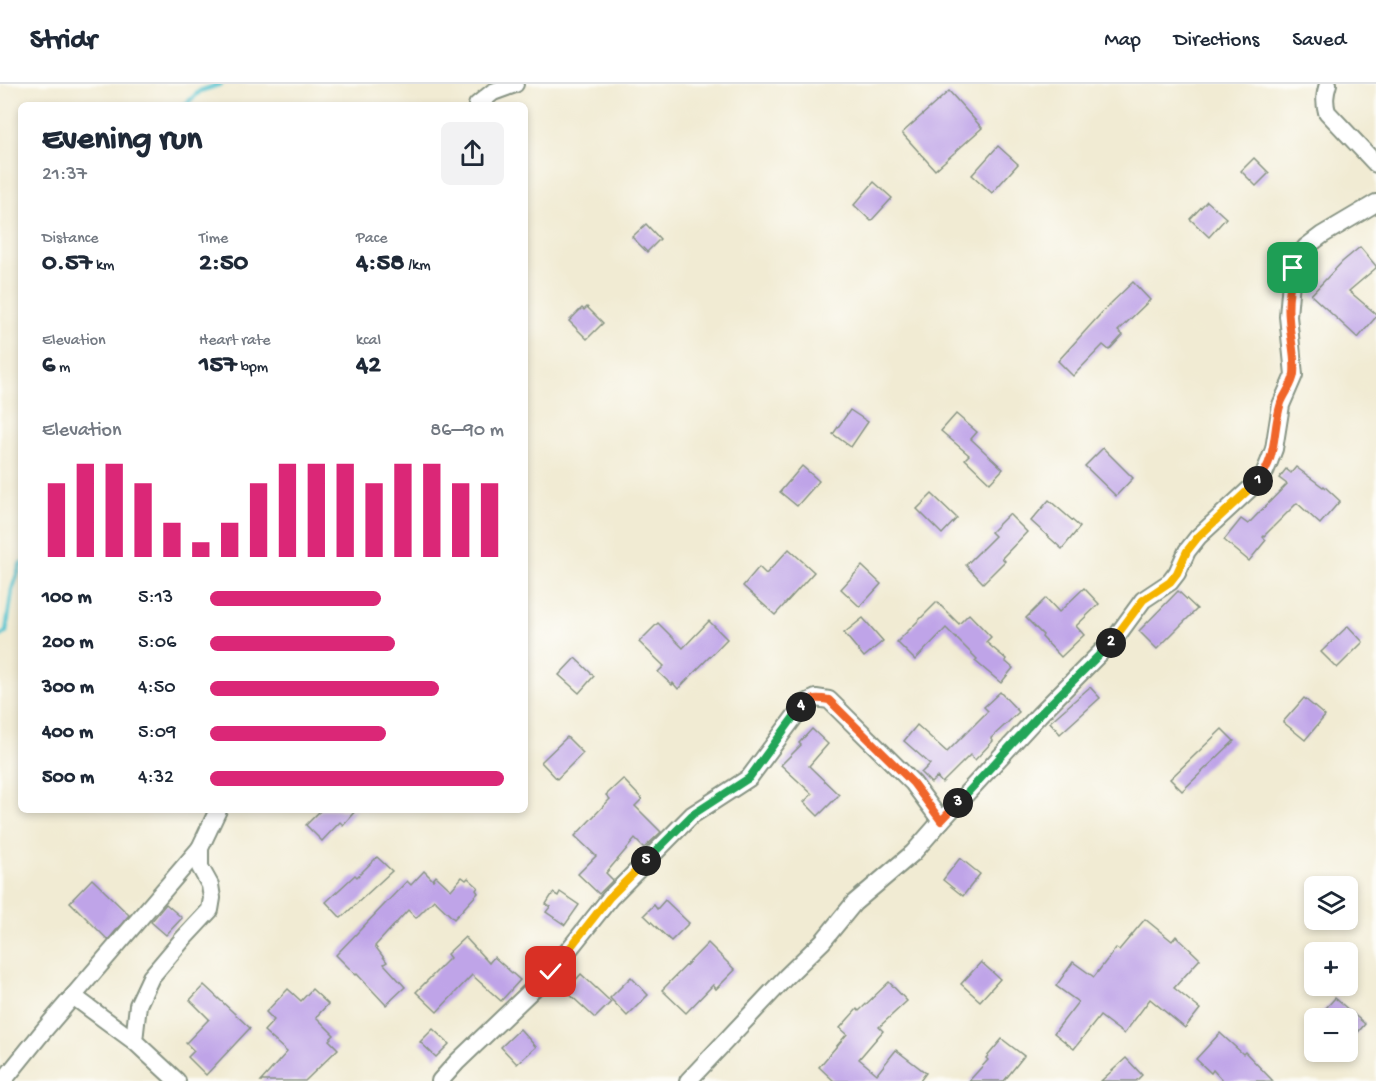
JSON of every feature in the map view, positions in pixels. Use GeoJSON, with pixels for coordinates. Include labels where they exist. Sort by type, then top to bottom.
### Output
{"type":"FeatureCollection","features":[{"type":"Feature","properties":{"kind":"street"},"geometry":{"type":"LineString","coordinates":[[481,102],[493,92],[515,84]]}},
{"type":"Feature","properties":{"kind":"street"},"geometry":{"type":"LineString","coordinates":[[1328,84],[1324,103],[1327,112],[1376,164]]}},
{"type":"Feature","properties":{"kind":"street"},"geometry":{"type":"LineString","coordinates":[[688,1081],[823,941],[854,903],[913,853],[1039,715],[1116,637],[1143,600],[1170,582],[1177,573],[1187,551],[1198,537],[1254,486],[1269,462],[1274,448],[1281,405],[1294,375],[1288,316],[1293,268],[1306,247],[1376,203]]}},
{"type":"Feature","properties":{"kind":"street"},"geometry":{"type":"LineString","coordinates":[[440,1081],[551,972],[609,898],[692,815],[749,778],[804,704],[816,698],[829,700],[913,783],[941,821]]}},
{"type":"Feature","properties":{"kind":"street"},"geometry":{"type":"LineString","coordinates":[[3,1081],[200,848],[217,813]]}},
{"type":"Feature","properties":{"kind":"street"},"geometry":{"type":"LineString","coordinates":[[134,1041],[138,1005],[151,977],[210,910],[212,898],[210,885],[200,867],[200,848]]}},
{"type":"Feature","properties":{"kind":"street"},"geometry":{"type":"LineString","coordinates":[[73,996],[134,1041],[177,1081]]}},
{"type":"Feature","properties":{"kind":"building"},"geometry":{"type":"Polygon","coordinates":[[[949,91],[982,128],[935,170],[902,133],[949,91]]]}},
{"type":"Feature","properties":{"kind":"building"},"geometry":{"type":"Polygon","coordinates":[[[998,146],[1018,164],[992,193],[972,175],[998,146]]]}},
{"type":"Feature","properties":{"kind":"building"},"geometry":{"type":"Polygon","coordinates":[[[1254,158],[1269,173],[1256,186],[1241,171],[1254,158]]]}},
{"type":"Feature","properties":{"kind":"building"},"geometry":{"type":"Polygon","coordinates":[[[874,182],[892,198],[871,221],[854,205],[874,182]]]}},
{"type":"Feature","properties":{"kind":"building"},"geometry":{"type":"Polygon","coordinates":[[[1207,201],[1226,218],[1209,237],[1190,219],[1207,201]]]}},
{"type":"Feature","properties":{"kind":"building"},"geometry":{"type":"Polygon","coordinates":[[[646,224],[660,239],[647,252],[632,237],[646,224]]]}},
{"type":"Feature","properties":{"kind":"building"},"geometry":{"type":"Polygon","coordinates":[[[1360,247],[1376,268],[1349,291],[1376,314],[1376,317],[1358,338],[1311,295],[1342,262],[1360,247]]]}},
{"type":"Feature","properties":{"kind":"building"},"geometry":{"type":"Polygon","coordinates":[[[1133,282],[1150,300],[1118,331],[1123,335],[1109,350],[1103,345],[1073,376],[1058,361],[1133,282]]]}},
{"type":"Feature","properties":{"kind":"building"},"geometry":{"type":"Polygon","coordinates":[[[587,307],[603,323],[587,339],[569,321],[582,308],[584,310],[587,307]]]}},
{"type":"Feature","properties":{"kind":"building"},"geometry":{"type":"Polygon","coordinates":[[[850,410],[868,422],[851,447],[833,434],[850,410]]]}},
{"type":"Feature","properties":{"kind":"building"},"geometry":{"type":"Polygon","coordinates":[[[956,414],[977,432],[971,439],[1003,469],[990,483],[965,459],[969,455],[941,431],[956,414]]]}},
{"type":"Feature","properties":{"kind":"building"},"geometry":{"type":"Polygon","coordinates":[[[1103,448],[1133,478],[1116,496],[1085,466],[1103,448]]]}},
{"type":"Feature","properties":{"kind":"building"},"geometry":{"type":"Polygon","coordinates":[[[802,466],[819,481],[797,506],[780,492],[802,466]]]}},
{"type":"Feature","properties":{"kind":"building"},"geometry":{"type":"Polygon","coordinates":[[[1296,467],[1324,486],[1340,501],[1320,524],[1297,503],[1263,537],[1266,540],[1249,561],[1224,540],[1241,519],[1248,524],[1287,484],[1279,478],[1286,469],[1291,473],[1296,467]]]}},
{"type":"Feature","properties":{"kind":"building"},"geometry":{"type":"Polygon","coordinates":[[[932,494],[957,518],[942,534],[917,509],[932,494]]]}},
{"type":"Feature","properties":{"kind":"building"},"geometry":{"type":"Polygon","coordinates":[[[1049,500],[1080,527],[1062,549],[1031,521],[1049,500]]]}},
{"type":"Feature","properties":{"kind":"building"},"geometry":{"type":"Polygon","coordinates":[[[1009,514],[1027,532],[1002,558],[1005,561],[983,583],[966,565],[995,536],[991,532],[1009,514]]]}},
{"type":"Feature","properties":{"kind":"building"},"geometry":{"type":"Polygon","coordinates":[[[789,549],[814,572],[775,615],[743,586],[759,567],[766,574],[789,549]]]}},
{"type":"Feature","properties":{"kind":"building"},"geometry":{"type":"Polygon","coordinates":[[[862,566],[881,584],[860,607],[841,589],[862,566]]]}},
{"type":"Feature","properties":{"kind":"building"},"geometry":{"type":"Polygon","coordinates":[[[1084,588],[1099,604],[1076,626],[1084,635],[1061,657],[1026,618],[1046,598],[1059,612],[1084,588]]]}},
{"type":"Feature","properties":{"kind":"building"},"geometry":{"type":"Polygon","coordinates":[[[1178,591],[1197,609],[1157,649],[1139,631],[1178,591]]]}},
{"type":"Feature","properties":{"kind":"building"},"geometry":{"type":"Polygon","coordinates":[[[937,602],[959,624],[969,614],[991,637],[986,642],[1013,668],[1001,683],[975,661],[977,659],[946,628],[915,660],[897,642],[937,602]]]}},
{"type":"Feature","properties":{"kind":"building"},"geometry":{"type":"Polygon","coordinates":[[[863,618],[883,641],[864,657],[844,633],[863,618]]]}},
{"type":"Feature","properties":{"kind":"building"},"geometry":{"type":"Polygon","coordinates":[[[709,621],[727,639],[678,689],[658,672],[664,666],[639,642],[658,623],[683,648],[709,621]]]}},
{"type":"Feature","properties":{"kind":"building"},"geometry":{"type":"Polygon","coordinates":[[[1348,626],[1363,642],[1337,668],[1321,652],[1348,626]]]}},
{"type":"Feature","properties":{"kind":"building"},"geometry":{"type":"Polygon","coordinates":[[[575,658],[594,676],[579,693],[559,675],[575,658]]]}},
{"type":"Feature","properties":{"kind":"building"},"geometry":{"type":"Polygon","coordinates":[[[1090,687],[1100,698],[1060,734],[1050,722],[1090,687]]]}},
{"type":"Feature","properties":{"kind":"building"},"geometry":{"type":"Polygon","coordinates":[[[1000,692],[1019,712],[991,738],[993,741],[975,760],[970,755],[942,783],[937,777],[931,783],[921,773],[930,764],[904,741],[917,725],[947,752],[988,711],[984,707],[1000,692]]]}},
{"type":"Feature","properties":{"kind":"building"},"geometry":{"type":"Polygon","coordinates":[[[1304,698],[1325,716],[1305,740],[1283,722],[1304,698]]]}},
{"type":"Feature","properties":{"kind":"building"},"geometry":{"type":"Polygon","coordinates":[[[812,729],[828,744],[809,766],[839,795],[818,816],[804,802],[812,794],[781,765],[801,745],[799,743],[812,729]]]}},
{"type":"Feature","properties":{"kind":"building"},"geometry":{"type":"Polygon","coordinates":[[[1222,729],[1234,741],[1182,791],[1170,779],[1222,729]]]}},
{"type":"Feature","properties":{"kind":"building"},"geometry":{"type":"Polygon","coordinates":[[[567,737],[583,753],[557,779],[541,762],[567,737]]]}},
{"type":"Feature","properties":{"kind":"building"},"geometry":{"type":"Polygon","coordinates":[[[623,779],[642,799],[635,806],[661,832],[644,848],[635,839],[606,873],[613,880],[599,894],[578,874],[596,856],[575,836],[610,799],[606,795],[623,779]]]}},
{"type":"Feature","properties":{"kind":"building"},"geometry":{"type":"Polygon","coordinates":[[[318,813],[353,813],[343,825],[340,822],[322,841],[306,825],[318,813]]]}},
{"type":"Feature","properties":{"kind":"building"},"geometry":{"type":"Polygon","coordinates":[[[377,857],[392,871],[341,918],[326,902],[377,857]]]}},
{"type":"Feature","properties":{"kind":"building"},"geometry":{"type":"Polygon","coordinates":[[[960,858],[980,874],[963,896],[943,880],[960,858]]]}},
{"type":"Feature","properties":{"kind":"building"},"geometry":{"type":"Polygon","coordinates":[[[424,871],[433,880],[436,876],[451,890],[462,877],[466,880],[468,878],[478,887],[476,890],[478,893],[454,919],[434,900],[416,918],[408,910],[375,946],[387,962],[384,964],[405,987],[386,1005],[336,955],[407,881],[411,885],[424,871]]]}},
{"type":"Feature","properties":{"kind":"building"},"geometry":{"type":"Polygon","coordinates":[[[92,879],[129,915],[108,940],[70,902],[92,879]]]}},
{"type":"Feature","properties":{"kind":"building"},"geometry":{"type":"Polygon","coordinates":[[[560,892],[579,905],[565,925],[546,912],[550,907],[546,904],[553,893],[558,896],[560,892]]]}},
{"type":"Feature","properties":{"kind":"building"},"geometry":{"type":"Polygon","coordinates":[[[665,900],[689,923],[671,941],[644,915],[654,905],[657,909],[665,900]]]}},
{"type":"Feature","properties":{"kind":"building"},"geometry":{"type":"Polygon","coordinates":[[[166,904],[182,918],[166,935],[151,922],[166,904]]]}},
{"type":"Feature","properties":{"kind":"building"},"geometry":{"type":"Polygon","coordinates":[[[1145,919],[1172,941],[1176,936],[1200,959],[1174,988],[1200,1009],[1185,1028],[1150,999],[1124,1034],[1100,1016],[1074,1049],[1054,1033],[1078,1002],[1056,986],[1073,962],[1094,977],[1116,948],[1119,950],[1145,919]]]}},
{"type":"Feature","properties":{"kind":"building"},"geometry":{"type":"Polygon","coordinates":[[[465,937],[489,963],[494,957],[520,980],[501,1001],[472,975],[437,1012],[416,992],[450,958],[447,954],[465,937]]]}},
{"type":"Feature","properties":{"kind":"building"},"geometry":{"type":"Polygon","coordinates":[[[708,943],[735,970],[716,989],[713,985],[686,1013],[662,990],[708,943]]]}},
{"type":"Feature","properties":{"kind":"building"},"geometry":{"type":"Polygon","coordinates":[[[981,962],[1000,979],[980,1001],[961,984],[981,962]]]}},
{"type":"Feature","properties":{"kind":"building"},"geometry":{"type":"Polygon","coordinates":[[[581,974],[611,1002],[595,1018],[566,991],[581,974]]]}},
{"type":"Feature","properties":{"kind":"building"},"geometry":{"type":"Polygon","coordinates":[[[631,977],[648,995],[627,1016],[610,998],[631,977]]]}},
{"type":"Feature","properties":{"kind":"building"},"geometry":{"type":"Polygon","coordinates":[[[889,982],[907,1001],[879,1027],[883,1031],[859,1059],[877,1074],[896,1050],[926,1073],[920,1081],[834,1081],[819,1067],[847,1034],[840,1028],[857,1009],[859,1011],[889,982]]]}},
{"type":"Feature","properties":{"kind":"building"},"geometry":{"type":"Polygon","coordinates":[[[204,985],[250,1028],[206,1075],[188,1057],[194,1051],[186,1043],[209,1019],[190,1000],[204,985]]]}},
{"type":"Feature","properties":{"kind":"building"},"geometry":{"type":"Polygon","coordinates":[[[288,989],[301,1001],[312,989],[328,1004],[316,1017],[334,1035],[329,1040],[338,1049],[305,1081],[261,1081],[287,1052],[264,1031],[274,1020],[266,1012],[288,989]]]}},
{"type":"Feature","properties":{"kind":"building"},"geometry":{"type":"Polygon","coordinates":[[[1335,998],[1347,1008],[1326,1008],[1335,998]]]}},
{"type":"Feature","properties":{"kind":"building"},"geometry":{"type":"Polygon","coordinates":[[[1358,1018],[1365,1024],[1358,1032],[1358,1018]]]}},
{"type":"Feature","properties":{"kind":"building"},"geometry":{"type":"Polygon","coordinates":[[[433,1029],[449,1044],[436,1057],[420,1042],[433,1029]]]}},
{"type":"Feature","properties":{"kind":"building"},"geometry":{"type":"Polygon","coordinates":[[[520,1029],[536,1047],[517,1064],[501,1047],[520,1029]]]}},
{"type":"Feature","properties":{"kind":"building"},"geometry":{"type":"Polygon","coordinates":[[[1220,1033],[1243,1054],[1245,1052],[1273,1081],[1223,1081],[1213,1070],[1211,1073],[1196,1059],[1220,1033]]]}},
{"type":"Feature","properties":{"kind":"building"},"geometry":{"type":"Polygon","coordinates":[[[1002,1039],[1024,1056],[1004,1081],[969,1081],[988,1060],[986,1058],[1002,1039]]]}},
{"type":"Feature","properties":{"kind":"building"},"geometry":{"type":"Polygon","coordinates":[[[1126,1058],[1142,1075],[1136,1081],[1101,1081],[1126,1058]]]}},
{"type":"Feature","properties":{"kind":"waterway"},"geometry":{"type":"LineString","coordinates":[[188,102],[200,91],[221,84]]}},
{"type":"Feature","properties":{"kind":"waterway"},"geometry":{"type":"LineString","coordinates":[[0,636],[6,632],[12,590],[18,572]]}},
{"type":"Feature","properties":{"kind":"route"},"geometry":{"type":"LineString","coordinates":[[551,972],[609,898],[692,815],[749,778],[804,704],[816,698],[829,700],[897,766],[913,783],[941,821],[1039,715],[1116,637],[1143,600],[1170,582],[1177,573],[1187,551],[1198,537],[1254,486],[1263,474],[1274,448],[1281,405],[1294,375],[1288,316],[1293,268]]}}]}
